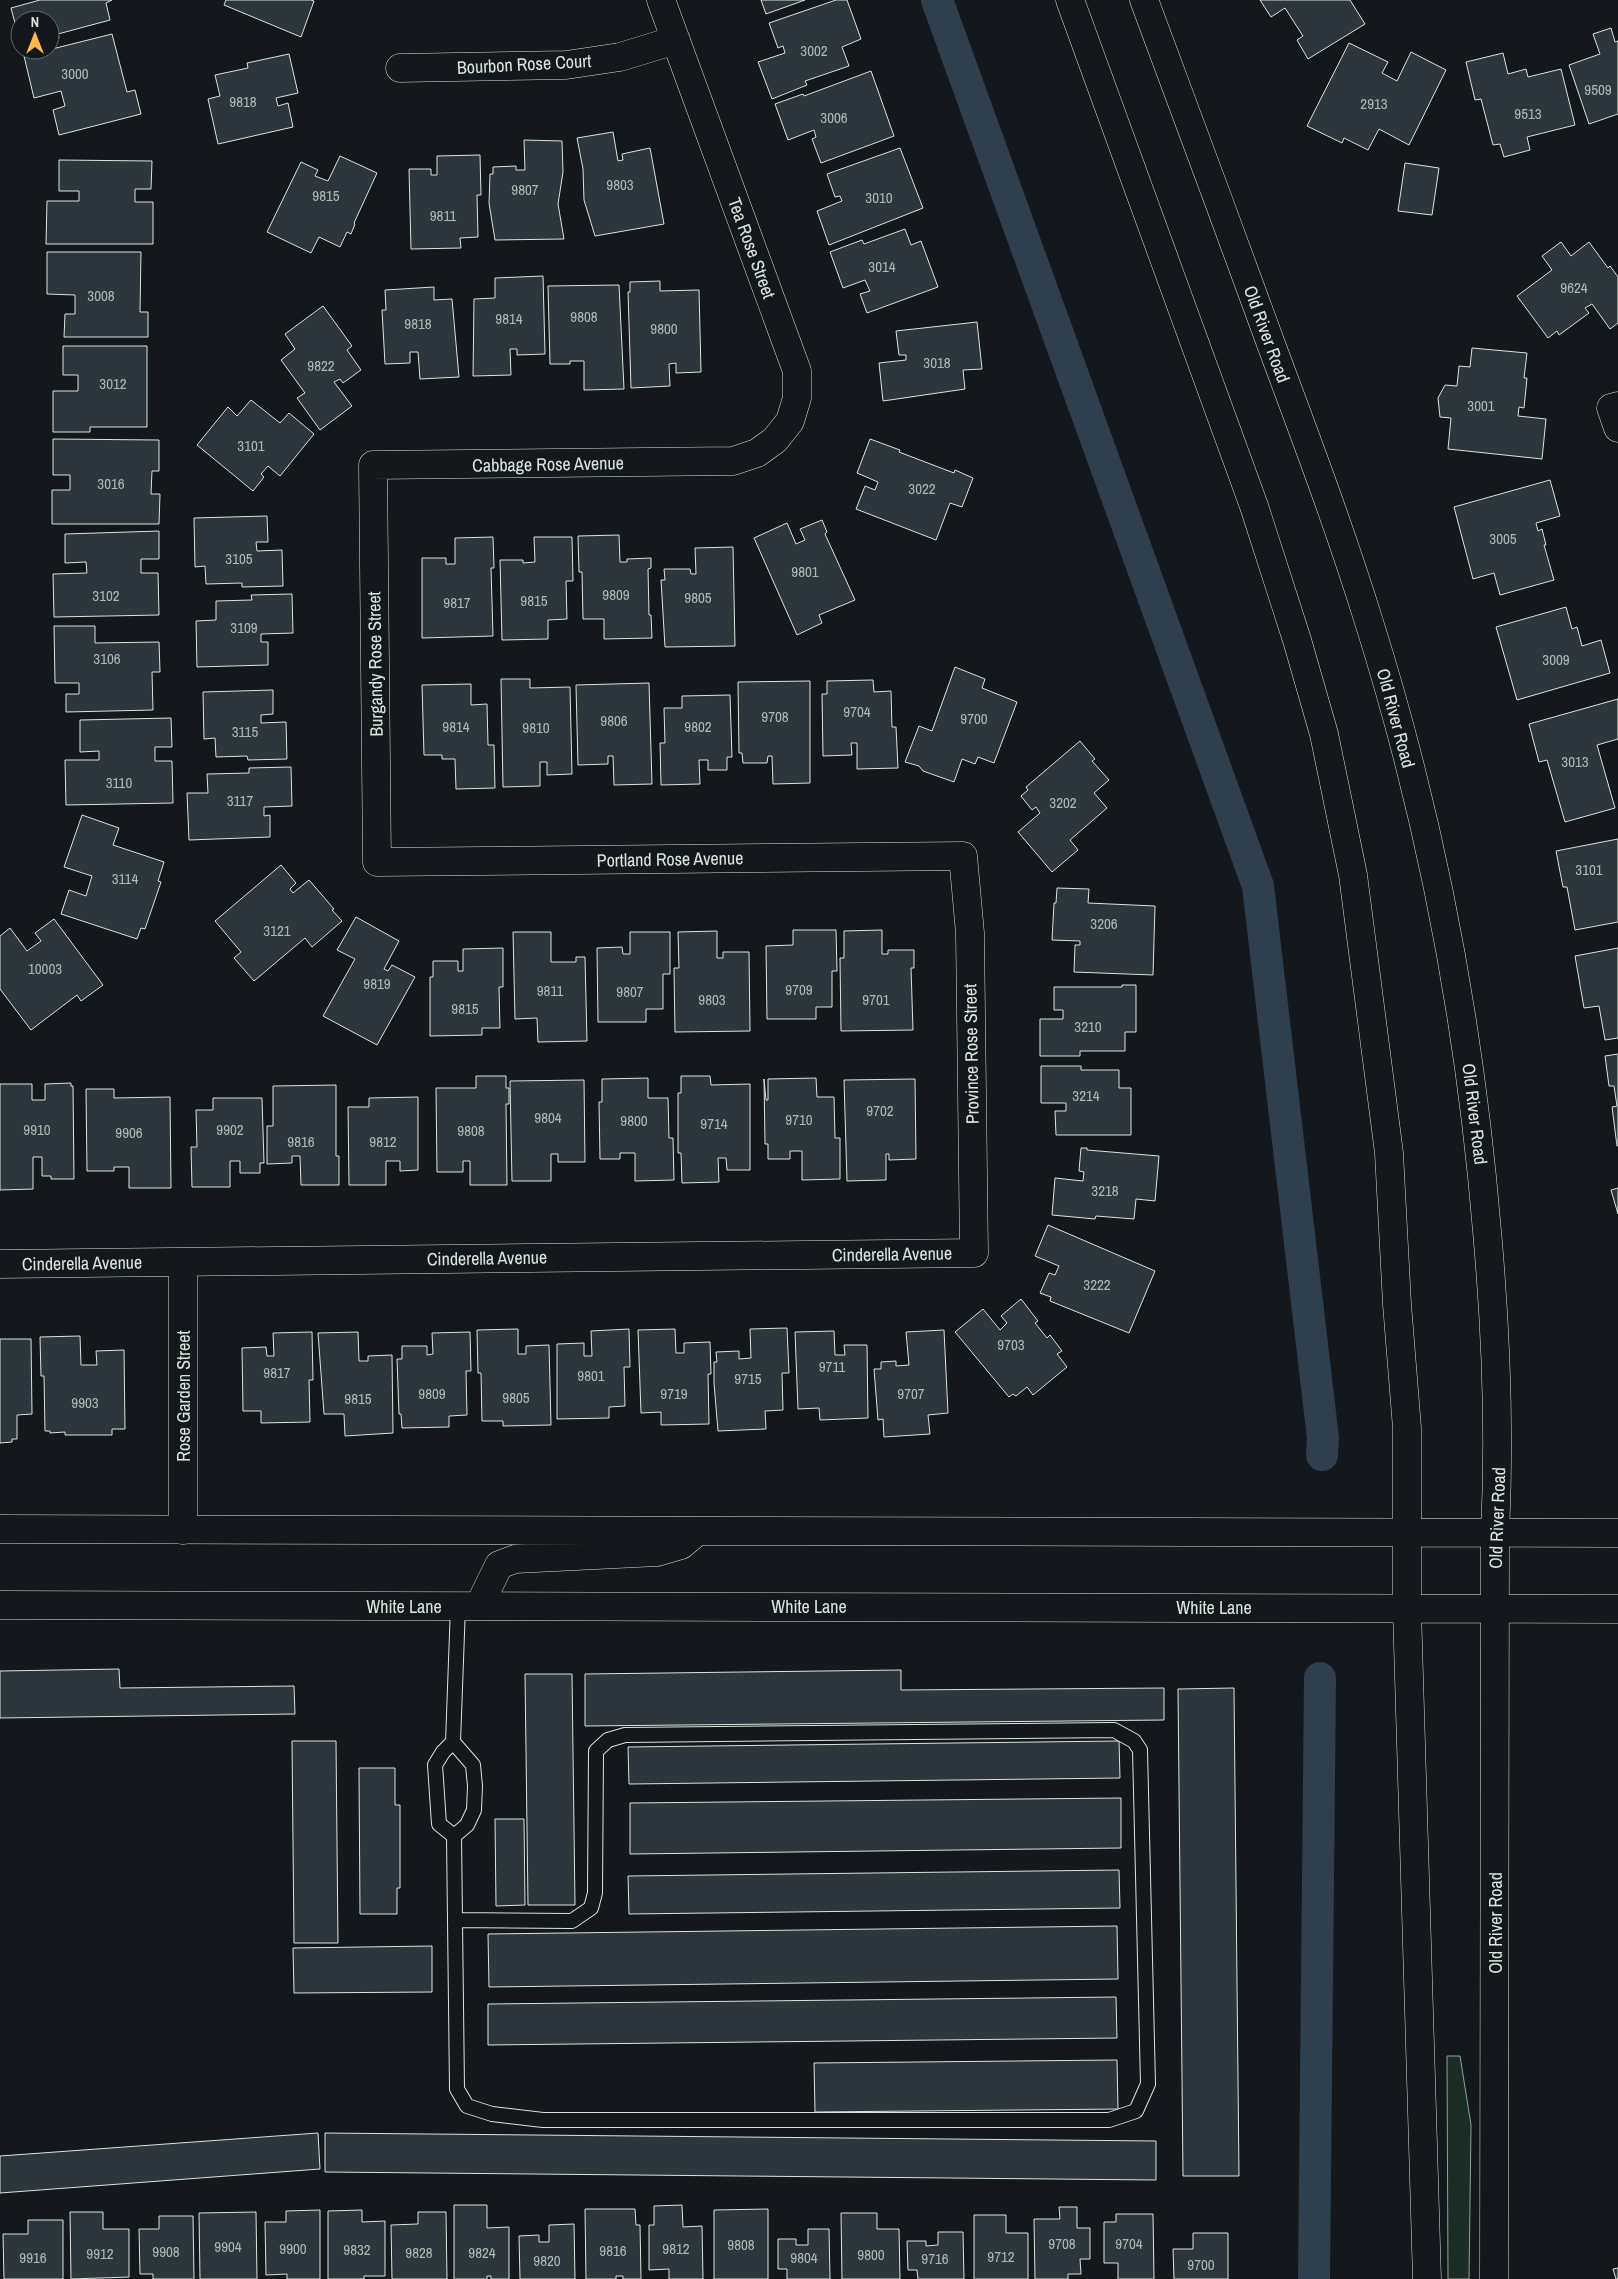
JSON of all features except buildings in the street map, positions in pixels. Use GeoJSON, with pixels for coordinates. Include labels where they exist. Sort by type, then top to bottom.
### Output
{"type":"FeatureCollection","features":[{"type":"Feature","properties":{"kind":"main road","name":"Tea Rose Street"},"geometry":{"type":"LineString","coordinates":[[661,0],[797,371],[797,398],[790,421],[775,440],[757,454],[723,462]]}},
{"type":"Feature","properties":{"kind":"main road"},"geometry":{"type":"LineString","coordinates":[[1070,0],[1254,506],[1297,640],[1324,734],[1353,875],[1389,1153],[1397,1304],[1407,1428],[1407,1610],[1427,2279]]}},
{"type":"Feature","properties":{"kind":"main road","name":"Old River Road"},"geometry":{"type":"LineString","coordinates":[[1144,0],[1322,481],[1369,621],[1397,717],[1433,864],[1461,1012],[1482,1161],[1494,1320],[1499,1462],[1495,1533],[1494,2279]]}},
{"type":"Feature","properties":{"kind":"main road","name":"Bourbon Rose Court"},"geometry":{"type":"LineString","coordinates":[[400,68],[566,65],[620,57],[676,40]]}},
{"type":"Feature","properties":{"kind":"main road","name":"Cabbage Rose Avenue"},"geometry":{"type":"LineString","coordinates":[[373,466],[723,462]]}},
{"type":"Feature","properties":{"kind":"main road","name":"Burgandy Rose Street"},"geometry":{"type":"LineString","coordinates":[[373,466],[377,862]]}},
{"type":"Feature","properties":{"kind":"main road","name":"Portland Rose Avenue"},"geometry":{"type":"LineString","coordinates":[[377,862],[963,856]]}},
{"type":"Feature","properties":{"kind":"main road","name":"Province Rose Street"},"geometry":{"type":"LineString","coordinates":[[963,856],[970,933],[974,1253]]}},
{"type":"Feature","properties":{"kind":"main road","name":"Cinderella Avenue"},"geometry":{"type":"LineString","coordinates":[[0,1264],[974,1253]]}},
{"type":"Feature","properties":{"kind":"main road","name":"Rose Garden Street"},"geometry":{"type":"LineString","coordinates":[[182,1262],[183,1530]]}},
{"type":"Feature","properties":{"kind":"main road"},"geometry":{"type":"LineString","coordinates":[[0,1529],[1618,1533]]}},
{"type":"Feature","properties":{"kind":"main road"},"geometry":{"type":"LineString","coordinates":[[468,1606],[499,1565],[515,1560],[657,1552],[681,1545],[698,1531]]}},
{"type":"Feature","properties":{"kind":"main road","name":"White Lane"},"geometry":{"type":"LineString","coordinates":[[0,1605],[1288,1607],[1407,1610],[1618,1609]]}},
{"type":"Feature","properties":{"kind":"lane"},"geometry":{"type":"LineString","coordinates":[[454,1836],[439,1824],[435,1765],[442,1752],[453,1742],[468,1606]]}},
{"type":"Feature","properties":{"kind":"lane"},"geometry":{"type":"LineString","coordinates":[[453,1742],[472,1765],[475,1786],[474,1810],[466,1825],[454,1836],[454,1920],[457,2089],[466,2106],[492,2114],[543,2120],[1109,2120],[1136,2111],[1148,2084],[1140,1750],[1134,1741],[1114,1730],[625,1735],[608,1740],[596,1751],[595,1893],[590,1908],[572,1921],[454,1920]]}},
{"type":"Feature","properties":{"kind":"green space"},"geometry":{"type":"Polygon","coordinates":[[[1447,2056],[1460,2056],[1471,2125],[1469,2279],[1448,2279],[1447,2056]]]}},
{"type":"Feature","properties":{"kind":"waterway"},"geometry":{"type":"LineString","coordinates":[[937,0],[1258,886],[1323,1438],[1322,1455]]}},
{"type":"Feature","properties":{"kind":"waterway"},"geometry":{"type":"LineString","coordinates":[[1314,2279],[1320,1678]]}}]}
